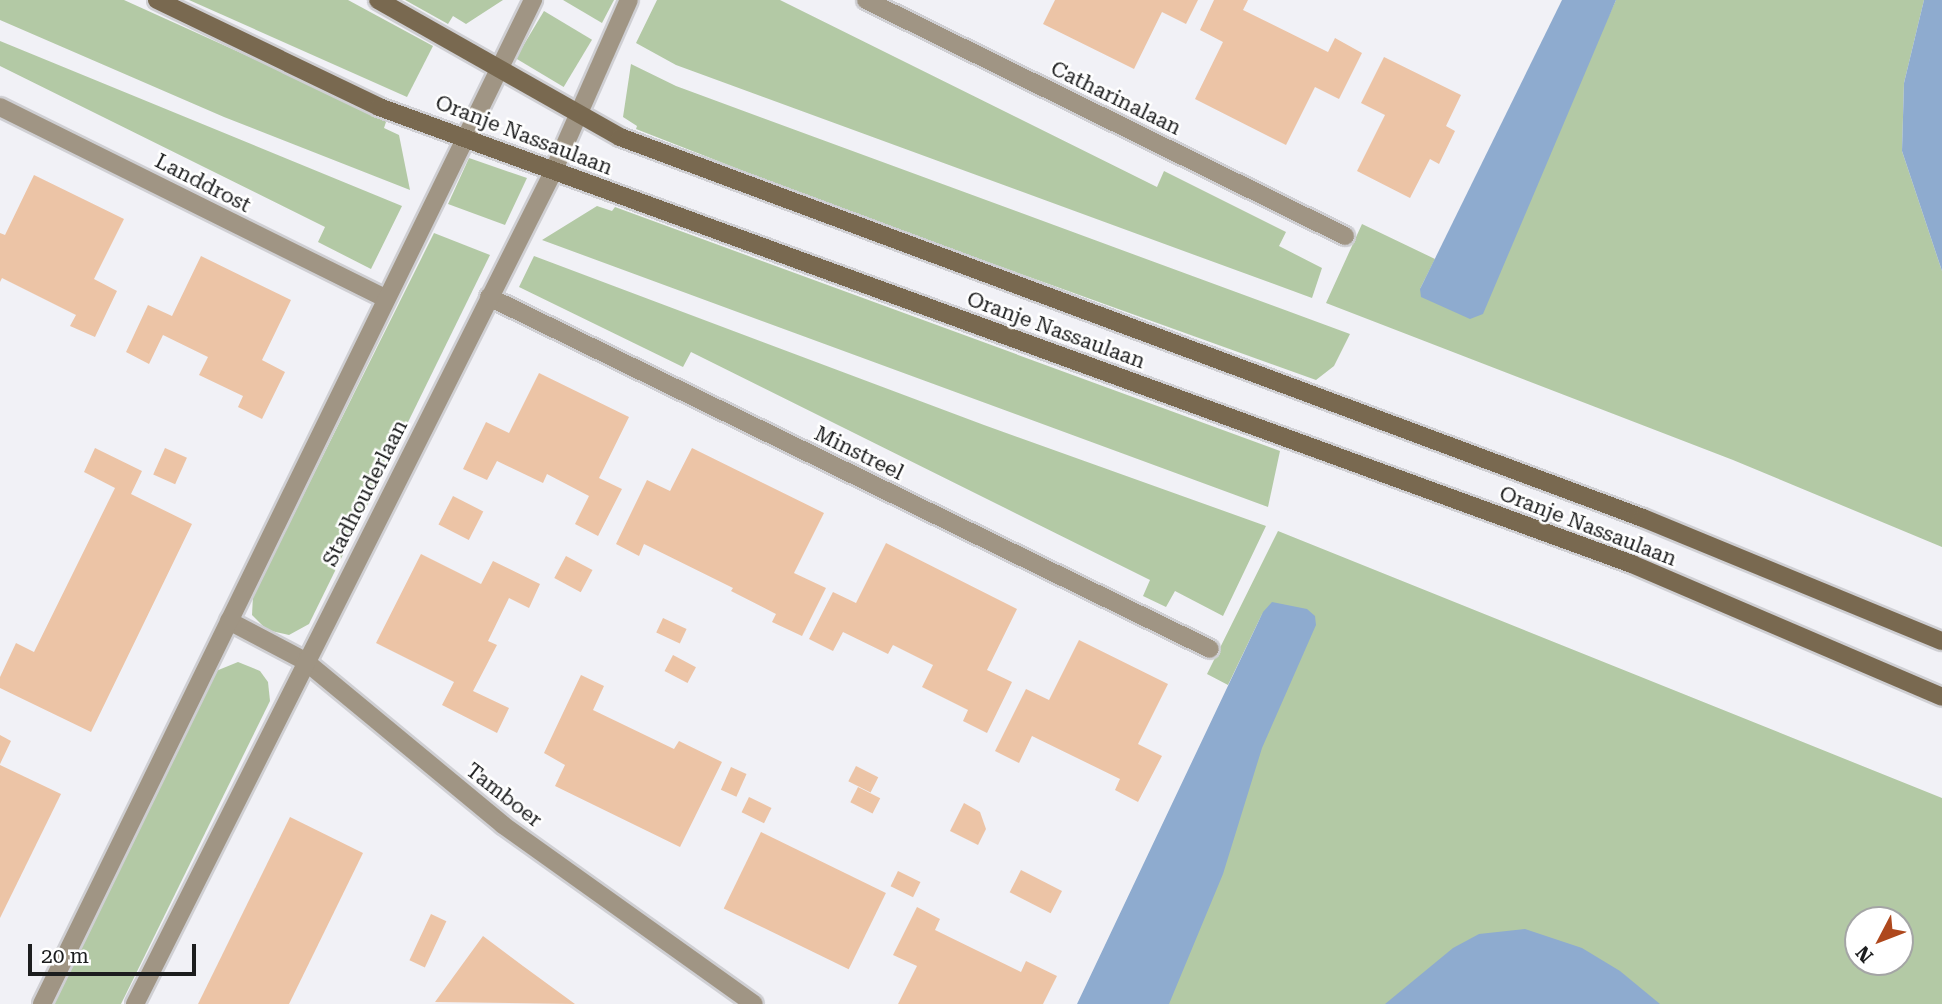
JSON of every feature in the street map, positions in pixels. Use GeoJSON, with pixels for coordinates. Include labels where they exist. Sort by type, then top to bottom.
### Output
{"type":"FeatureCollection","features":[{"type":"Feature","properties":{"kind":"street","name":"Oranje Nassaulaan"},"geometry":{"type":"LineString","coordinates":[[157,0],[379,107],[467,136],[553,172],[1632,564],[1942,697]]}},
{"type":"Feature","properties":{"kind":"street","name":"Oranje Nassaulaan"},"geometry":{"type":"LineString","coordinates":[[378,0],[579,117],[666,156],[1630,513],[1942,641]]}},
{"type":"Feature","properties":{"kind":"street"},"geometry":{"type":"LineString","coordinates":[[42,1004],[533,0]]}},
{"type":"Feature","properties":{"kind":"street","name":"Stadhouderlaan"},"geometry":{"type":"LineString","coordinates":[[135,1004],[553,172],[629,0]]}},
{"type":"Feature","properties":{"kind":"street","name":"Catharinalaan"},"geometry":{"type":"LineString","coordinates":[[866,0],[1345,236]]}},
{"type":"Feature","properties":{"kind":"street","name":"Landdrost"},"geometry":{"type":"LineString","coordinates":[[0,107],[386,299]]}},
{"type":"Feature","properties":{"kind":"street","name":"Minstreel"},"geometry":{"type":"LineString","coordinates":[[489,297],[1210,649]]}},
{"type":"Feature","properties":{"kind":"street","name":"Tamboer"},"geometry":{"type":"LineString","coordinates":[[229,621],[305,661],[503,825],[754,1004]]}},
{"type":"Feature","properties":{"kind":"green space"},"geometry":{"type":"Polygon","coordinates":[[[0,0],[124,0],[387,119],[384,128],[399,135],[410,190],[224,117],[0,20],[0,0]]]}},
{"type":"Feature","properties":{"kind":"green space"},"geometry":{"type":"Polygon","coordinates":[[[189,0],[348,0],[433,46],[407,97],[189,0]]]}},
{"type":"Feature","properties":{"kind":"green space"},"geometry":{"type":"Polygon","coordinates":[[[405,0],[503,0],[466,24],[453,16],[448,24],[405,0]]]}},
{"type":"Feature","properties":{"kind":"green space"},"geometry":{"type":"Polygon","coordinates":[[[563,0],[614,0],[602,23],[563,0]]]}},
{"type":"Feature","properties":{"kind":"green space"},"geometry":{"type":"Polygon","coordinates":[[[657,0],[780,0],[1157,187],[1164,171],[1286,232],[1279,246],[1322,268],[1312,298],[676,65],[636,43],[657,0]]]}},
{"type":"Feature","properties":{"kind":"green space"},"geometry":{"type":"Polygon","coordinates":[[[1616,0],[1924,0],[1904,83],[1902,151],[1942,271],[1942,547],[1733,460],[1326,303],[1362,224],[1435,259],[1420,289],[1586,65],[1616,0]]]}},
{"type":"Feature","properties":{"kind":"green space"},"geometry":{"type":"Polygon","coordinates":[[[544,11],[592,40],[564,87],[516,58],[544,11]]]}},
{"type":"Feature","properties":{"kind":"green space"},"geometry":{"type":"Polygon","coordinates":[[[0,41],[402,206],[371,269],[318,242],[325,227],[0,66],[0,41]]]}},
{"type":"Feature","properties":{"kind":"green space"},"geometry":{"type":"Polygon","coordinates":[[[631,64],[676,86],[1350,334],[1334,366],[1316,380],[846,211],[636,129],[637,126],[623,117],[631,64]]]}},
{"type":"Feature","properties":{"kind":"green space"},"geometry":{"type":"Polygon","coordinates":[[[469,158],[527,178],[505,225],[448,204],[469,158]]]}},
{"type":"Feature","properties":{"kind":"green space"},"geometry":{"type":"Polygon","coordinates":[[[597,206],[612,211],[615,207],[1280,451],[1268,507],[542,240],[597,206]]]}},
{"type":"Feature","properties":{"kind":"green space"},"geometry":{"type":"Polygon","coordinates":[[[434,233],[490,255],[309,624],[289,635],[267,630],[252,615],[253,596],[434,233]]]}},
{"type":"Feature","properties":{"kind":"green space"},"geometry":{"type":"Polygon","coordinates":[[[534,256],[984,425],[1266,526],[1223,616],[1175,591],[1166,607],[1143,596],[1150,580],[691,352],[683,367],[519,287],[534,256]]]}},
{"type":"Feature","properties":{"kind":"green space"},"geometry":{"type":"Polygon","coordinates":[[[1278,531],[1942,798],[1942,1004],[1611,1004],[1539,948],[1506,1004],[1100,1004],[1263,612],[1228,685],[1207,674],[1278,531]]]}},
{"type":"Feature","properties":{"kind":"green space"},"geometry":{"type":"Polygon","coordinates":[[[238,662],[260,671],[268,682],[270,701],[121,1004],[51,1004],[216,671],[238,662]]]}},
{"type":"Feature","properties":{"kind":"water"},"geometry":{"type":"Polygon","coordinates":[[[1562,0],[1616,0],[1483,314],[1470,319],[1421,297],[1420,289],[1562,0]]]}},
{"type":"Feature","properties":{"kind":"water"},"geometry":{"type":"Polygon","coordinates":[[[1924,0],[1942,0],[1942,271],[1902,151],[1904,83],[1924,0]]]}},
{"type":"Feature","properties":{"kind":"water"},"geometry":{"type":"Polygon","coordinates":[[[1272,602],[1307,609],[1315,616],[1316,625],[1262,748],[1223,874],[1169,1004],[1077,1004],[1263,612],[1272,602]]]}},
{"type":"Feature","properties":{"kind":"water"},"geometry":{"type":"Polygon","coordinates":[[[1525,929],[1582,948],[1620,971],[1660,1004],[1385,1004],[1453,948],[1479,934],[1525,929]]]}},
{"type":"Feature","properties":{"kind":"building"},"geometry":{"type":"Polygon","coordinates":[[[1055,0],[1198,0],[1186,24],[1162,12],[1134,69],[1043,24],[1055,0]]]}},
{"type":"Feature","properties":{"kind":"building"},"geometry":{"type":"Polygon","coordinates":[[[1214,0],[1248,0],[1243,10],[1328,52],[1335,38],[1362,53],[1339,99],[1315,87],[1286,145],[1195,99],[1223,42],[1200,30],[1214,0]]]}},
{"type":"Feature","properties":{"kind":"building"},"geometry":{"type":"Polygon","coordinates":[[[1384,57],[1461,95],[1446,126],[1455,131],[1439,164],[1430,159],[1410,198],[1357,171],[1385,115],[1361,103],[1384,57]]]}},
{"type":"Feature","properties":{"kind":"building"},"geometry":{"type":"Polygon","coordinates":[[[34,175],[124,219],[94,279],[117,291],[95,337],[70,326],[76,315],[2,278],[0,282],[0,233],[5,235],[34,175]]]}},
{"type":"Feature","properties":{"kind":"building"},"geometry":{"type":"Polygon","coordinates":[[[201,256],[291,300],[262,360],[285,372],[262,419],[238,407],[243,396],[199,375],[208,357],[163,335],[149,364],[126,352],[148,305],[172,316],[201,256]]]}},
{"type":"Feature","properties":{"kind":"building"},"geometry":{"type":"Polygon","coordinates":[[[539,373],[629,417],[599,478],[622,489],[598,536],[575,524],[589,496],[547,474],[543,483],[497,461],[487,480],[463,469],[486,422],[509,433],[539,373]]]}},
{"type":"Feature","properties":{"kind":"building"},"geometry":{"type":"Polygon","coordinates":[[[95,448],[142,471],[131,494],[192,524],[91,732],[0,688],[0,677],[16,643],[34,652],[115,488],[84,472],[95,448]]]}},
{"type":"Feature","properties":{"kind":"building"},"geometry":{"type":"Polygon","coordinates":[[[165,448],[187,458],[175,484],[153,474],[165,448]]]}},
{"type":"Feature","properties":{"kind":"building"},"geometry":{"type":"Polygon","coordinates":[[[692,448],[824,513],[794,573],[826,588],[802,636],[772,622],[776,614],[731,591],[733,588],[644,544],[639,556],[616,544],[647,480],[670,491],[692,448]]]}},
{"type":"Feature","properties":{"kind":"building"},"geometry":{"type":"Polygon","coordinates":[[[453,496],[483,511],[469,540],[438,525],[453,496]]]}},
{"type":"Feature","properties":{"kind":"building"},"geometry":{"type":"Polygon","coordinates":[[[886,543],[1017,609],[987,670],[1012,682],[987,733],[963,721],[968,710],[922,687],[933,665],[893,645],[888,654],[843,632],[833,651],[809,639],[833,592],[856,603],[886,543]]]}},
{"type":"Feature","properties":{"kind":"building"},"geometry":{"type":"Polygon","coordinates":[[[421,554],[481,584],[493,561],[540,584],[529,608],[509,598],[488,641],[497,645],[473,691],[509,708],[497,733],[442,705],[454,682],[376,643],[421,554]]]}},
{"type":"Feature","properties":{"kind":"building"},"geometry":{"type":"Polygon","coordinates":[[[566,556],[592,570],[581,592],[554,578],[566,556]]]}},
{"type":"Feature","properties":{"kind":"building"},"geometry":{"type":"Polygon","coordinates":[[[663,618],[687,629],[680,643],[656,633],[663,618]]]}},
{"type":"Feature","properties":{"kind":"building"},"geometry":{"type":"Polygon","coordinates":[[[1079,640],[1168,684],[1138,744],[1162,756],[1138,802],[1115,790],[1120,779],[1032,736],[1019,763],[995,751],[1026,689],[1049,700],[1079,640]]]}},
{"type":"Feature","properties":{"kind":"building"},"geometry":{"type":"Polygon","coordinates":[[[673,655],[696,667],[688,683],[665,671],[673,655]]]}},
{"type":"Feature","properties":{"kind":"building"},"geometry":{"type":"Polygon","coordinates":[[[581,675],[604,686],[593,710],[674,749],[679,741],[722,762],[680,847],[555,786],[565,765],[544,753],[581,675]]]}},
{"type":"Feature","properties":{"kind":"building"},"geometry":{"type":"Polygon","coordinates":[[[0,735],[11,741],[0,764],[0,735]]]}},
{"type":"Feature","properties":{"kind":"building"},"geometry":{"type":"Polygon","coordinates":[[[0,765],[61,794],[0,918],[0,765]]]}},
{"type":"Feature","properties":{"kind":"building"},"geometry":{"type":"Polygon","coordinates":[[[856,766],[878,777],[871,792],[848,781],[856,766]]]}},
{"type":"Feature","properties":{"kind":"building"},"geometry":{"type":"Polygon","coordinates":[[[731,767],[747,774],[736,797],[721,790],[731,767]]]}},
{"type":"Feature","properties":{"kind":"building"},"geometry":{"type":"Polygon","coordinates":[[[858,787],[880,798],[873,813],[850,802],[858,787]]]}},
{"type":"Feature","properties":{"kind":"building"},"geometry":{"type":"Polygon","coordinates":[[[749,797],[771,808],[764,823],[742,812],[749,797]]]}},
{"type":"Feature","properties":{"kind":"building"},"geometry":{"type":"Polygon","coordinates":[[[964,803],[980,812],[986,829],[978,845],[950,831],[964,803]]]}},
{"type":"Feature","properties":{"kind":"building"},"geometry":{"type":"Polygon","coordinates":[[[290,817],[363,853],[289,1004],[198,1004],[290,817]]]}},
{"type":"Feature","properties":{"kind":"building"},"geometry":{"type":"Polygon","coordinates":[[[761,832],[886,893],[849,969],[724,908],[761,832]]]}},
{"type":"Feature","properties":{"kind":"building"},"geometry":{"type":"Polygon","coordinates":[[[1021,870],[1062,891],[1051,913],[1010,892],[1021,870]]]}},
{"type":"Feature","properties":{"kind":"building"},"geometry":{"type":"Polygon","coordinates":[[[898,871],[920,882],[913,897],[891,886],[898,871]]]}},
{"type":"Feature","properties":{"kind":"building"},"geometry":{"type":"Polygon","coordinates":[[[917,907],[940,919],[935,930],[1021,972],[1026,961],[1057,976],[1043,1004],[898,1004],[917,966],[893,955],[917,907]]]}},
{"type":"Feature","properties":{"kind":"building"},"geometry":{"type":"Polygon","coordinates":[[[431,914],[446,921],[425,967],[409,960],[431,914]]]}},
{"type":"Feature","properties":{"kind":"building"},"geometry":{"type":"Polygon","coordinates":[[[483,936],[523,966],[575,1004],[435,1002],[483,936]]]}}]}
